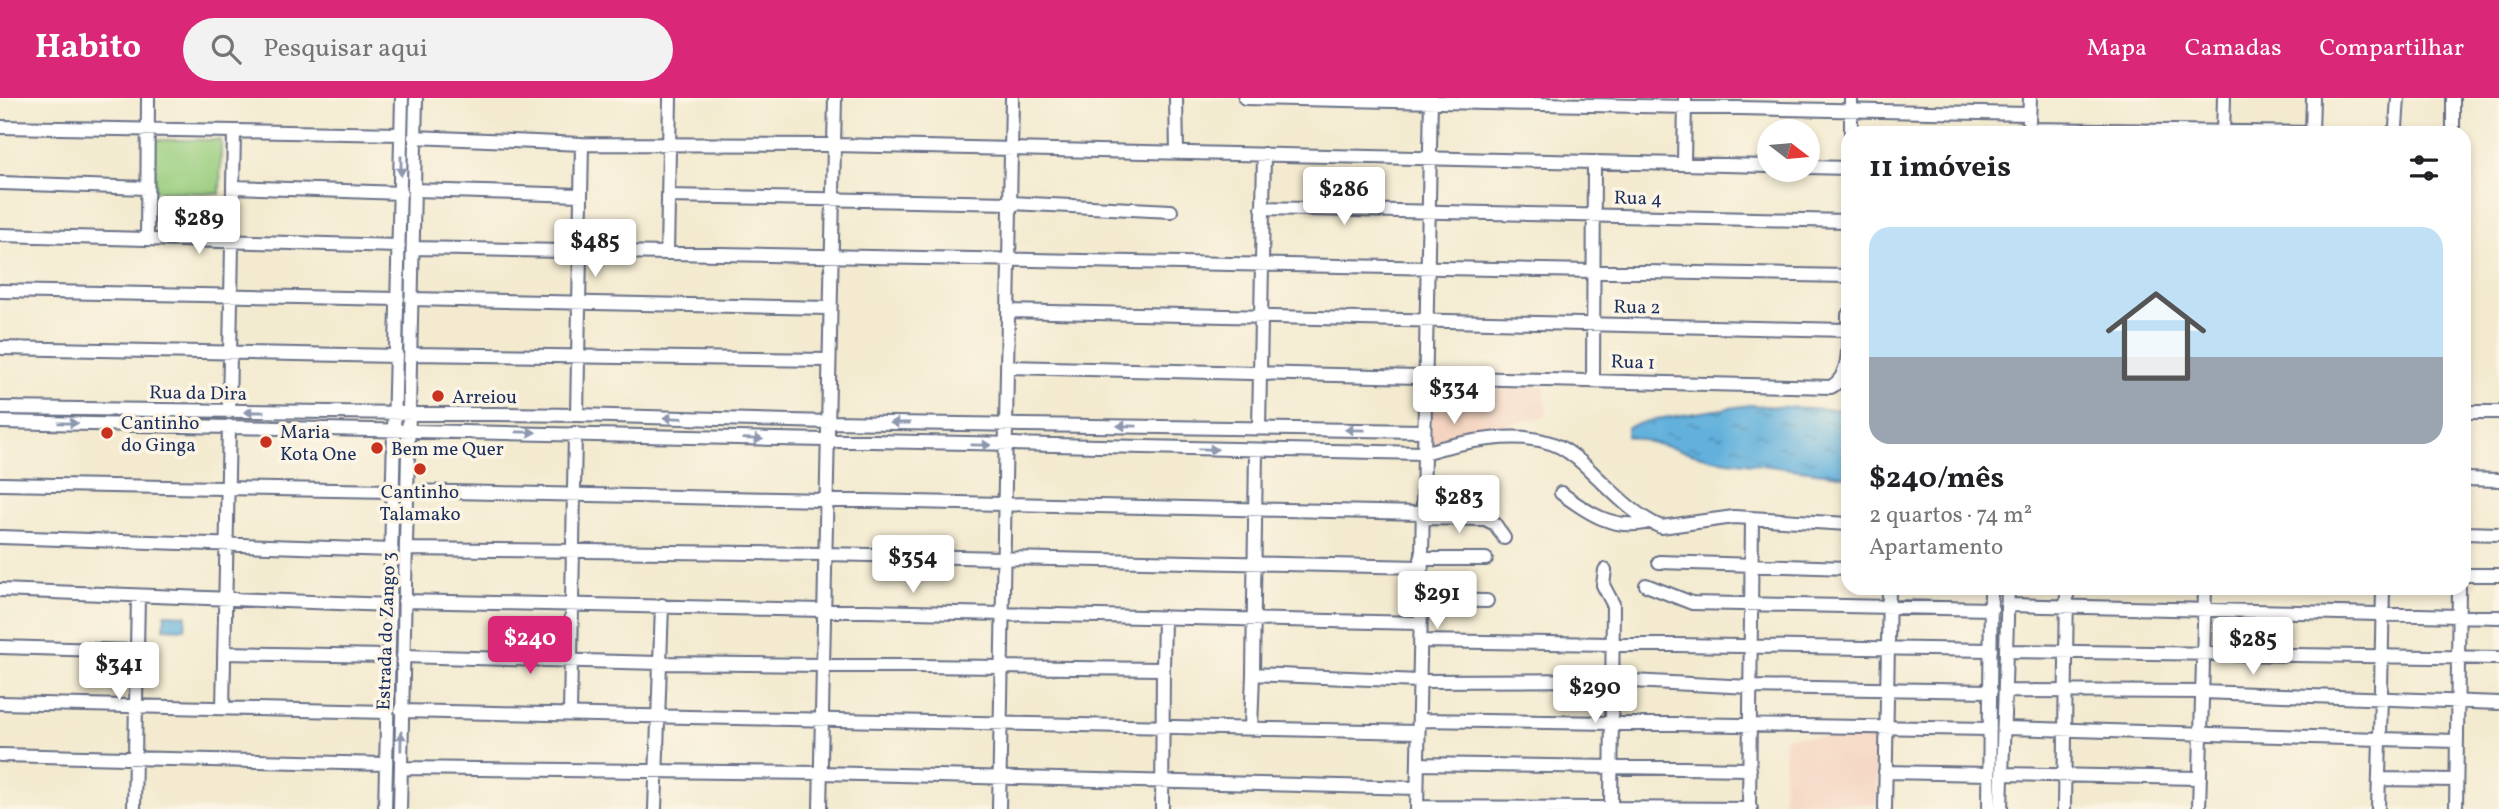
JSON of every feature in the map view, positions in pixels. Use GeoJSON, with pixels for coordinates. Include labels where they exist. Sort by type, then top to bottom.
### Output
{"type":"FeatureCollection","features":[{"type":"Feature","properties":{"kind":"street"},"geometry":{"type":"LineString","coordinates":[[147,239],[148,98]]}},
{"type":"Feature","properties":{"kind":"street"},"geometry":{"type":"LineString","coordinates":[[402,98],[408,135]]}},
{"type":"Feature","properties":{"kind":"street"},"geometry":{"type":"LineString","coordinates":[[385,809],[393,491],[402,430],[395,413],[399,246],[407,191],[408,135],[415,98]]}},
{"type":"Feature","properties":{"kind":"street"},"geometry":{"type":"LineString","coordinates":[[667,253],[670,98]]}},
{"type":"Feature","properties":{"kind":"street"},"geometry":{"type":"LineString","coordinates":[[820,809],[835,98]]}},
{"type":"Feature","properties":{"kind":"street"},"geometry":{"type":"LineString","coordinates":[[999,809],[1012,98]]}},
{"type":"Feature","properties":{"kind":"street"},"geometry":{"type":"LineString","coordinates":[[1176,98],[1177,152]]}},
{"type":"Feature","properties":{"kind":"street"},"geometry":{"type":"LineString","coordinates":[[1245,98],[1851,105],[2029,114]]}},
{"type":"Feature","properties":{"kind":"street"},"geometry":{"type":"LineString","coordinates":[[2029,98],[2029,126]]}},
{"type":"Feature","properties":{"kind":"street"},"geometry":{"type":"LineString","coordinates":[[2223,126],[2224,98]]}},
{"type":"Feature","properties":{"kind":"street"},"geometry":{"type":"LineString","coordinates":[[2313,98],[2313,126]]}},
{"type":"Feature","properties":{"kind":"street"},"geometry":{"type":"LineString","coordinates":[[2396,126],[2398,98]]}},
{"type":"Feature","properties":{"kind":"street"},"geometry":{"type":"LineString","coordinates":[[2453,98],[2453,126]]}},
{"type":"Feature","properties":{"kind":"street"},"geometry":{"type":"LineString","coordinates":[[1431,100],[1417,808],[1750,809],[1752,519]]}},
{"type":"Feature","properties":{"kind":"street"},"geometry":{"type":"LineString","coordinates":[[1684,164],[1685,103]]}},
{"type":"Feature","properties":{"kind":"street"},"geometry":{"type":"LineString","coordinates":[[1851,105],[1851,126]]}},
{"type":"Feature","properties":{"kind":"street"},"geometry":{"type":"LineString","coordinates":[[0,127],[408,135],[582,144],[1011,148],[1757,166]]}},
{"type":"Feature","properties":{"kind":"street"},"geometry":{"type":"LineString","coordinates":[[229,412],[234,131]]}},
{"type":"Feature","properties":{"kind":"street"},"geometry":{"type":"LineString","coordinates":[[577,415],[582,144]]}},
{"type":"Feature","properties":{"kind":"street"},"geometry":{"type":"LineString","coordinates":[[1259,428],[1264,155]]}},
{"type":"Feature","properties":{"kind":"street"},"geometry":{"type":"LineString","coordinates":[[1593,379],[1594,162]]}},
{"type":"Feature","properties":{"kind":"street"},"geometry":{"type":"LineString","coordinates":[[1820,167],[1841,168]]}},
{"type":"Feature","properties":{"kind":"street"},"geometry":{"type":"LineString","coordinates":[[0,183],[147,188]]}},
{"type":"Feature","properties":{"kind":"street"},"geometry":{"type":"LineString","coordinates":[[233,187],[581,195]]}},
{"type":"Feature","properties":{"kind":"street","name":"Estrada do Zango 3"},"geometry":{"type":"LineString","coordinates":[[400,809],[407,491],[402,430],[409,412],[413,248],[407,191]]}},
{"type":"Feature","properties":{"kind":"street"},"geometry":{"type":"LineString","coordinates":[[668,196],[1011,203],[1171,211]]}},
{"type":"Feature","properties":{"kind":"street","name":"Rua 4"},"geometry":{"type":"LineString","coordinates":[[1262,208],[1841,221]]}},
{"type":"Feature","properties":{"kind":"street"},"geometry":{"type":"LineString","coordinates":[[0,235],[399,246]]}},
{"type":"Feature","properties":{"kind":"street"},"geometry":{"type":"LineString","coordinates":[[413,248],[1009,257],[1841,276]]}},
{"type":"Feature","properties":{"kind":"street"},"geometry":{"type":"LineString","coordinates":[[0,292],[398,299]]}},
{"type":"Feature","properties":{"kind":"street"},"geometry":{"type":"LineString","coordinates":[[411,299],[829,308]]}},
{"type":"Feature","properties":{"kind":"street","name":"Rua 2"},"geometry":{"type":"LineString","coordinates":[[1008,310],[1841,330]]}},
{"type":"Feature","properties":{"kind":"street"},"geometry":{"type":"LineString","coordinates":[[0,348],[397,356]]}},
{"type":"Feature","properties":{"kind":"street"},"geometry":{"type":"LineString","coordinates":[[411,354],[830,360]]}},
{"type":"Feature","properties":{"kind":"street","name":"Rua 1"},"geometry":{"type":"LineString","coordinates":[[1007,367],[1593,379],[1830,387],[1841,379]]}},
{"type":"Feature","properties":{"kind":"street","name":"Rua da Dira"},"geometry":{"type":"LineString","coordinates":[[0,408],[409,412],[829,422],[1423,431]]}},
{"type":"Feature","properties":{"kind":"street"},"geometry":{"type":"LineString","coordinates":[[2471,412],[2499,412]]}},
{"type":"Feature","properties":{"kind":"street","name":"Rua da Dira"},"geometry":{"type":"LineString","coordinates":[[0,422],[1423,453],[1459,442],[1494,438],[1559,446],[1580,460],[1650,522]]}},
{"type":"Feature","properties":{"kind":"street"},"geometry":{"type":"LineString","coordinates":[[223,708],[229,426]]}},
{"type":"Feature","properties":{"kind":"street"},"geometry":{"type":"LineString","coordinates":[[570,714],[575,433]]}},
{"type":"Feature","properties":{"kind":"street"},"geometry":{"type":"LineString","coordinates":[[1251,728],[1256,450]]}},
{"type":"Feature","properties":{"kind":"street"},"geometry":{"type":"LineString","coordinates":[[2471,480],[2499,480]]}},
{"type":"Feature","properties":{"kind":"street"},"geometry":{"type":"LineString","coordinates":[[0,484],[393,491]]}},
{"type":"Feature","properties":{"kind":"street"},"geometry":{"type":"LineString","coordinates":[[407,491],[1422,515],[1485,519],[1495,524],[1504,538]]}},
{"type":"Feature","properties":{"kind":"street"},"geometry":{"type":"LineString","coordinates":[[1561,493],[1584,510],[1608,522],[1633,526],[1650,522],[1661,527],[1712,519],[1841,524]]}},
{"type":"Feature","properties":{"kind":"street"},"geometry":{"type":"LineString","coordinates":[[2471,533],[2499,534]]}},
{"type":"Feature","properties":{"kind":"street"},"geometry":{"type":"LineString","coordinates":[[0,537],[226,542],[392,550]]}},
{"type":"Feature","properties":{"kind":"street"},"geometry":{"type":"LineString","coordinates":[[406,549],[1255,563],[1421,563],[1486,559]]}},
{"type":"Feature","properties":{"kind":"street"},"geometry":{"type":"LineString","coordinates":[[1658,562],[1841,568]]}},
{"type":"Feature","properties":{"kind":"street"},"geometry":{"type":"LineString","coordinates":[[1605,570],[1602,585],[1613,604],[1611,809]]}},
{"type":"Feature","properties":{"kind":"street"},"geometry":{"type":"LineString","coordinates":[[2471,575],[2499,575]]}},
{"type":"Feature","properties":{"kind":"street"},"geometry":{"type":"LineString","coordinates":[[1646,585],[1692,603],[1992,609]]}},
{"type":"Feature","properties":{"kind":"street"},"geometry":{"type":"LineString","coordinates":[[0,590],[390,605]]}},
{"type":"Feature","properties":{"kind":"street"},"geometry":{"type":"LineString","coordinates":[[1885,809],[1889,595]]}},
{"type":"Feature","properties":{"kind":"street"},"geometry":{"type":"LineString","coordinates":[[1989,809],[1992,595]]}},
{"type":"Feature","properties":{"kind":"street"},"geometry":{"type":"LineString","coordinates":[[2001,809],[2008,595]]}},
{"type":"Feature","properties":{"kind":"street"},"geometry":{"type":"LineString","coordinates":[[2064,809],[2067,595]]}},
{"type":"Feature","properties":{"kind":"street"},"geometry":{"type":"LineString","coordinates":[[2199,809],[2205,595]]}},
{"type":"Feature","properties":{"kind":"street"},"geometry":{"type":"LineString","coordinates":[[2378,809],[2383,595]]}},
{"type":"Feature","properties":{"kind":"street"},"geometry":{"type":"LineString","coordinates":[[2456,809],[2458,595]]}},
{"type":"Feature","properties":{"kind":"street"},"geometry":{"type":"LineString","coordinates":[[134,809],[138,596]]}},
{"type":"Feature","properties":{"kind":"street"},"geometry":{"type":"LineString","coordinates":[[1421,600],[1487,601]]}},
{"type":"Feature","properties":{"kind":"street"},"geometry":{"type":"LineString","coordinates":[[404,601],[1420,623]]}},
{"type":"Feature","properties":{"kind":"street"},"geometry":{"type":"LineString","coordinates":[[655,809],[656,716],[662,605]]}},
{"type":"Feature","properties":{"kind":"street"},"geometry":{"type":"LineString","coordinates":[[2008,605],[2204,612],[2499,617]]}},
{"type":"Feature","properties":{"kind":"street"},"geometry":{"type":"LineString","coordinates":[[1162,809],[1164,617]]}},
{"type":"Feature","properties":{"kind":"street"},"geometry":{"type":"LineString","coordinates":[[1420,641],[1991,650]]}},
{"type":"Feature","properties":{"kind":"street"},"geometry":{"type":"LineString","coordinates":[[0,647],[137,651]]}},
{"type":"Feature","properties":{"kind":"street"},"geometry":{"type":"LineString","coordinates":[[2007,651],[2499,658]]}},
{"type":"Feature","properties":{"kind":"street"},"geometry":{"type":"LineString","coordinates":[[224,653],[389,656]]}},
{"type":"Feature","properties":{"kind":"street"},"geometry":{"type":"LineString","coordinates":[[403,656],[659,663],[1163,670]]}},
{"type":"Feature","properties":{"kind":"street"},"geometry":{"type":"LineString","coordinates":[[1253,674],[1419,681],[1612,680],[1750,687],[1991,691]]}},
{"type":"Feature","properties":{"kind":"street"},"geometry":{"type":"LineString","coordinates":[[2005,691],[2203,692],[2499,703]]}},
{"type":"Feature","properties":{"kind":"street"},"geometry":{"type":"LineString","coordinates":[[0,704],[387,712]]}},
{"type":"Feature","properties":{"kind":"street"},"geometry":{"type":"LineString","coordinates":[[401,711],[1251,728],[1612,724],[1990,729]]}},
{"type":"Feature","properties":{"kind":"street"},"geometry":{"type":"LineString","coordinates":[[2004,728],[2457,741]]}},
{"type":"Feature","properties":{"kind":"street"},"geometry":{"type":"LineString","coordinates":[[0,755],[386,764]]}},
{"type":"Feature","properties":{"kind":"street"},"geometry":{"type":"LineString","coordinates":[[1418,764],[1750,769]]}},
{"type":"Feature","properties":{"kind":"street"},"geometry":{"type":"LineString","coordinates":[[401,768],[821,773],[1417,788]]}},
{"type":"Feature","properties":{"kind":"street"},"geometry":{"type":"LineString","coordinates":[[1885,772],[1989,774]]}},
{"type":"Feature","properties":{"kind":"street"},"geometry":{"type":"LineString","coordinates":[[2002,774],[2199,778]]}},
{"type":"Feature","properties":{"kind":"street"},"geometry":{"type":"LineString","coordinates":[[2379,779],[2456,780]]}},
{"type":"Feature","properties":{"kind":"shaded area"},"geometry":{"type":"Polygon","coordinates":[[[1431,384],[1545,386],[1546,416],[1431,444],[1431,384]]]}},
{"type":"Feature","properties":{"kind":"shaded area"},"geometry":{"type":"Polygon","coordinates":[[[1785,736],[1879,738],[1877,804],[1783,802],[1785,736]]]}},
{"type":"Feature","properties":{"kind":"green space"},"geometry":{"type":"Polygon","coordinates":[[[154,140],[221,140],[220,194],[155,191],[154,140]]]}},
{"type":"Feature","properties":{"kind":"water"},"geometry":{"type":"Polygon","coordinates":[[[1749,405],[1841,410],[1841,475],[1713,459],[1627,436],[1627,427],[1656,419],[1749,405]]]}},
{"type":"Feature","properties":{"kind":"water"},"geometry":{"type":"Polygon","coordinates":[[[165,614],[186,615],[185,629],[164,628],[165,614]]]}},
{"type":"Feature","properties":{"kind":"place","name":"Arreiou"},"geometry":{"type":"Point","coordinates":[438,396]}},
{"type":"Feature","properties":{"kind":"place","name":"Cantinho do Ginga"},"geometry":{"type":"Point","coordinates":[107,433]}},
{"type":"Feature","properties":{"kind":"place","name":"Maria Kota One"},"geometry":{"type":"Point","coordinates":[266,442]}},
{"type":"Feature","properties":{"kind":"place","name":"Bem me Quer"},"geometry":{"type":"Point","coordinates":[377,448]}},
{"type":"Feature","properties":{"kind":"place","name":"Cantinho Talamako"},"geometry":{"type":"Point","coordinates":[420,469]}}]}
